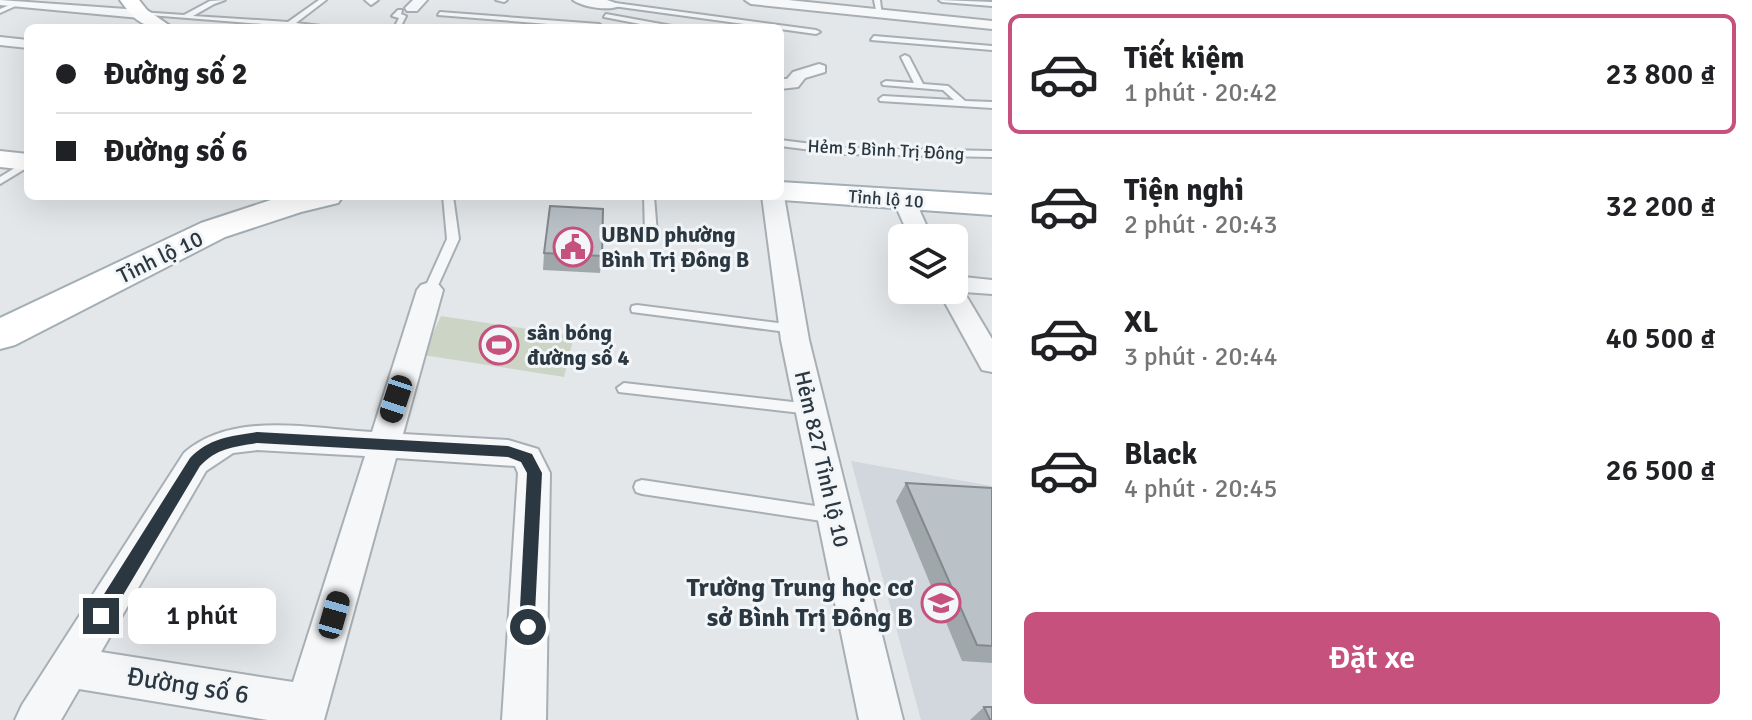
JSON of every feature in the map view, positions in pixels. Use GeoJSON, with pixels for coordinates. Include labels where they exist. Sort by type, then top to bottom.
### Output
{"type":"FeatureCollection","features":[{"type":"Feature","properties":{"kind":"main road"},"geometry":{"type":"LineString","coordinates":[[135,7],[158,24]]}},
{"type":"Feature","properties":{"kind":"main road"},"geometry":{"type":"LineString","coordinates":[[0,159],[24,162]]}},
{"type":"Feature","properties":{"kind":"main road","name":"Tỉnh lộ 10"},"geometry":{"type":"LineString","coordinates":[[784,192],[992,205]]}},
{"type":"Feature","properties":{"kind":"main road","name":"Tỉnh lộ 10"},"geometry":{"type":"LineString","coordinates":[[0,335],[243,210],[292,200]]}},
{"type":"Feature","properties":{"kind":"street"},"geometry":{"type":"LineString","coordinates":[[579,0],[614,7]]}},
{"type":"Feature","properties":{"kind":"street"},"geometry":{"type":"LineString","coordinates":[[751,0],[992,25]]}},
{"type":"Feature","properties":{"kind":"street"},"geometry":{"type":"LineString","coordinates":[[0,1],[135,7]]}},
{"type":"Feature","properties":{"kind":"street"},"geometry":{"type":"LineString","coordinates":[[107,24],[135,7]]}},
{"type":"Feature","properties":{"kind":"street"},"geometry":{"type":"LineString","coordinates":[[0,41],[24,44]]}},
{"type":"Feature","properties":{"kind":"street"},"geometry":{"type":"LineString","coordinates":[[784,84],[792,84],[799,75],[819,69]]}},
{"type":"Feature","properties":{"kind":"street","name":"Hẻm 827 Tỉnh lộ 10"},"geometry":{"type":"LineString","coordinates":[[774,200],[810,409],[881,720]]}},
{"type":"Feature","properties":{"kind":"street"},"geometry":{"type":"LineString","coordinates":[[904,200],[915,224]]}},
{"type":"Feature","properties":{"kind":"street"},"geometry":{"type":"LineString","coordinates":[[968,284],[992,287]]}},
{"type":"Feature","properties":{"kind":"street"},"geometry":{"type":"LineString","coordinates":[[304,712],[430,290]]}},
{"type":"Feature","properties":{"kind":"street"},"geometry":{"type":"LineString","coordinates":[[959,304],[992,363]]}},
{"type":"Feature","properties":{"kind":"street"},"geometry":{"type":"LineString","coordinates":[[37,720],[195,462],[207,450],[221,443],[248,438],[383,443],[508,452],[527,458],[532,465],[524,720]]}},
{"type":"Feature","properties":{"kind":"street","name":"Đường số 6"},"geometry":{"type":"LineString","coordinates":[[69,667],[304,712]]}},
{"type":"Feature","properties":{"kind":"lane"},"geometry":{"type":"LineString","coordinates":[[214,0],[222,0]]}},
{"type":"Feature","properties":{"kind":"lane"},"geometry":{"type":"LineString","coordinates":[[185,17],[222,0]]}},
{"type":"Feature","properties":{"kind":"lane"},"geometry":{"type":"LineString","coordinates":[[291,23],[323,0]]}},
{"type":"Feature","properties":{"kind":"lane"},"geometry":{"type":"LineString","coordinates":[[877,0],[880,15]]}},
{"type":"Feature","properties":{"kind":"lane"},"geometry":{"type":"LineString","coordinates":[[940,14],[939,0],[992,4]]}},
{"type":"Feature","properties":{"kind":"lane"},"geometry":{"type":"LineString","coordinates":[[0,11],[19,3]]}},
{"type":"Feature","properties":{"kind":"lane"},"geometry":{"type":"LineString","coordinates":[[399,24],[403,16],[395,16],[411,6]]}},
{"type":"Feature","properties":{"kind":"lane"},"geometry":{"type":"LineString","coordinates":[[135,7],[185,17],[298,24]]}},
{"type":"Feature","properties":{"kind":"lane"},"geometry":{"type":"LineString","coordinates":[[600,24],[614,7]]}},
{"type":"Feature","properties":{"kind":"lane"},"geometry":{"type":"LineString","coordinates":[[614,7],[661,24]]}},
{"type":"Feature","properties":{"kind":"lane"},"geometry":{"type":"LineString","coordinates":[[614,7],[751,24]]}},
{"type":"Feature","properties":{"kind":"lane"},"geometry":{"type":"LineString","coordinates":[[440,14],[562,24]]}},
{"type":"Feature","properties":{"kind":"lane"},"geometry":{"type":"LineString","coordinates":[[784,28],[816,32]]}},
{"type":"Feature","properties":{"kind":"lane"},"geometry":{"type":"LineString","coordinates":[[874,38],[992,48]]}},
{"type":"Feature","properties":{"kind":"lane"},"geometry":{"type":"LineString","coordinates":[[905,57],[920,86]]}},
{"type":"Feature","properties":{"kind":"lane"},"geometry":{"type":"LineString","coordinates":[[886,83],[945,88],[962,103]]}},
{"type":"Feature","properties":{"kind":"lane"},"geometry":{"type":"LineString","coordinates":[[883,99],[992,105]]}},
{"type":"Feature","properties":{"kind":"lane","name":"Hẻm 5 Bình Trị Đông"},"geometry":{"type":"LineString","coordinates":[[784,144],[844,151],[988,154]]}},
{"type":"Feature","properties":{"kind":"lane"},"geometry":{"type":"LineString","coordinates":[[988,154],[992,164]]}},
{"type":"Feature","properties":{"kind":"lane"},"geometry":{"type":"LineString","coordinates":[[0,181],[24,165]]}},
{"type":"Feature","properties":{"kind":"lane"},"geometry":{"type":"LineString","coordinates":[[430,290],[453,239],[448,200]]}},
{"type":"Feature","properties":{"kind":"lane"},"geometry":{"type":"LineString","coordinates":[[649,200],[651,234]]}},
{"type":"Feature","properties":{"kind":"lane"},"geometry":{"type":"LineString","coordinates":[[637,309],[794,329]]}},
{"type":"Feature","properties":{"kind":"lane"},"geometry":{"type":"LineString","coordinates":[[624,388],[810,409]]}},
{"type":"Feature","properties":{"kind":"lane"},"geometry":{"type":"LineString","coordinates":[[642,487],[835,516]]}},
{"type":"Feature","properties":{"kind":"shaded area","name":"Trường Trung học cơ sở Bình Trị Đông B"},"geometry":{"type":"Polygon","coordinates":[[[851,461],[992,486],[992,720],[921,720],[851,461]]]}},
{"type":"Feature","properties":{"kind":"green space","name":"sân bóng đường số 4"},"geometry":{"type":"Polygon","coordinates":[[[441,316],[574,336],[564,377],[423,355],[441,316]]]}},
{"type":"Feature","properties":{"kind":"building","name":"UBND phường Bình Trị Đông B"},"geometry":{"type":"Polygon","coordinates":[[[550,206],[603,209],[602,256],[544,253],[550,206]]]}},
{"type":"Feature","properties":{"kind":"building"},"geometry":{"type":"Polygon","coordinates":[[[906,483],[992,488],[992,646],[977,645],[906,483]]]}},
{"type":"Feature","properties":{"kind":"building"},"geometry":{"type":"Polygon","coordinates":[[[984,707],[992,707],[992,720],[990,720],[984,707]]]}},
{"type":"Feature","properties":{"kind":"place","name":"UBND phường Bình Trị Đông B"},"geometry":{"type":"Point","coordinates":[573,247]}},
{"type":"Feature","properties":{"kind":"place","name":"sân bóng đường số 4"},"geometry":{"type":"Point","coordinates":[499,345]}},
{"type":"Feature","properties":{"kind":"place","name":"Trường Trung học cơ sở Bình Trị Đông B"},"geometry":{"type":"Point","coordinates":[941,603]}},
{"type":"Feature","properties":{"kind":"route"},"geometry":{"type":"LineString","coordinates":[[101,616],[195,462],[207,450],[221,443],[239,438],[257,438],[508,452],[527,458],[534,473],[528,627]]}}]}
